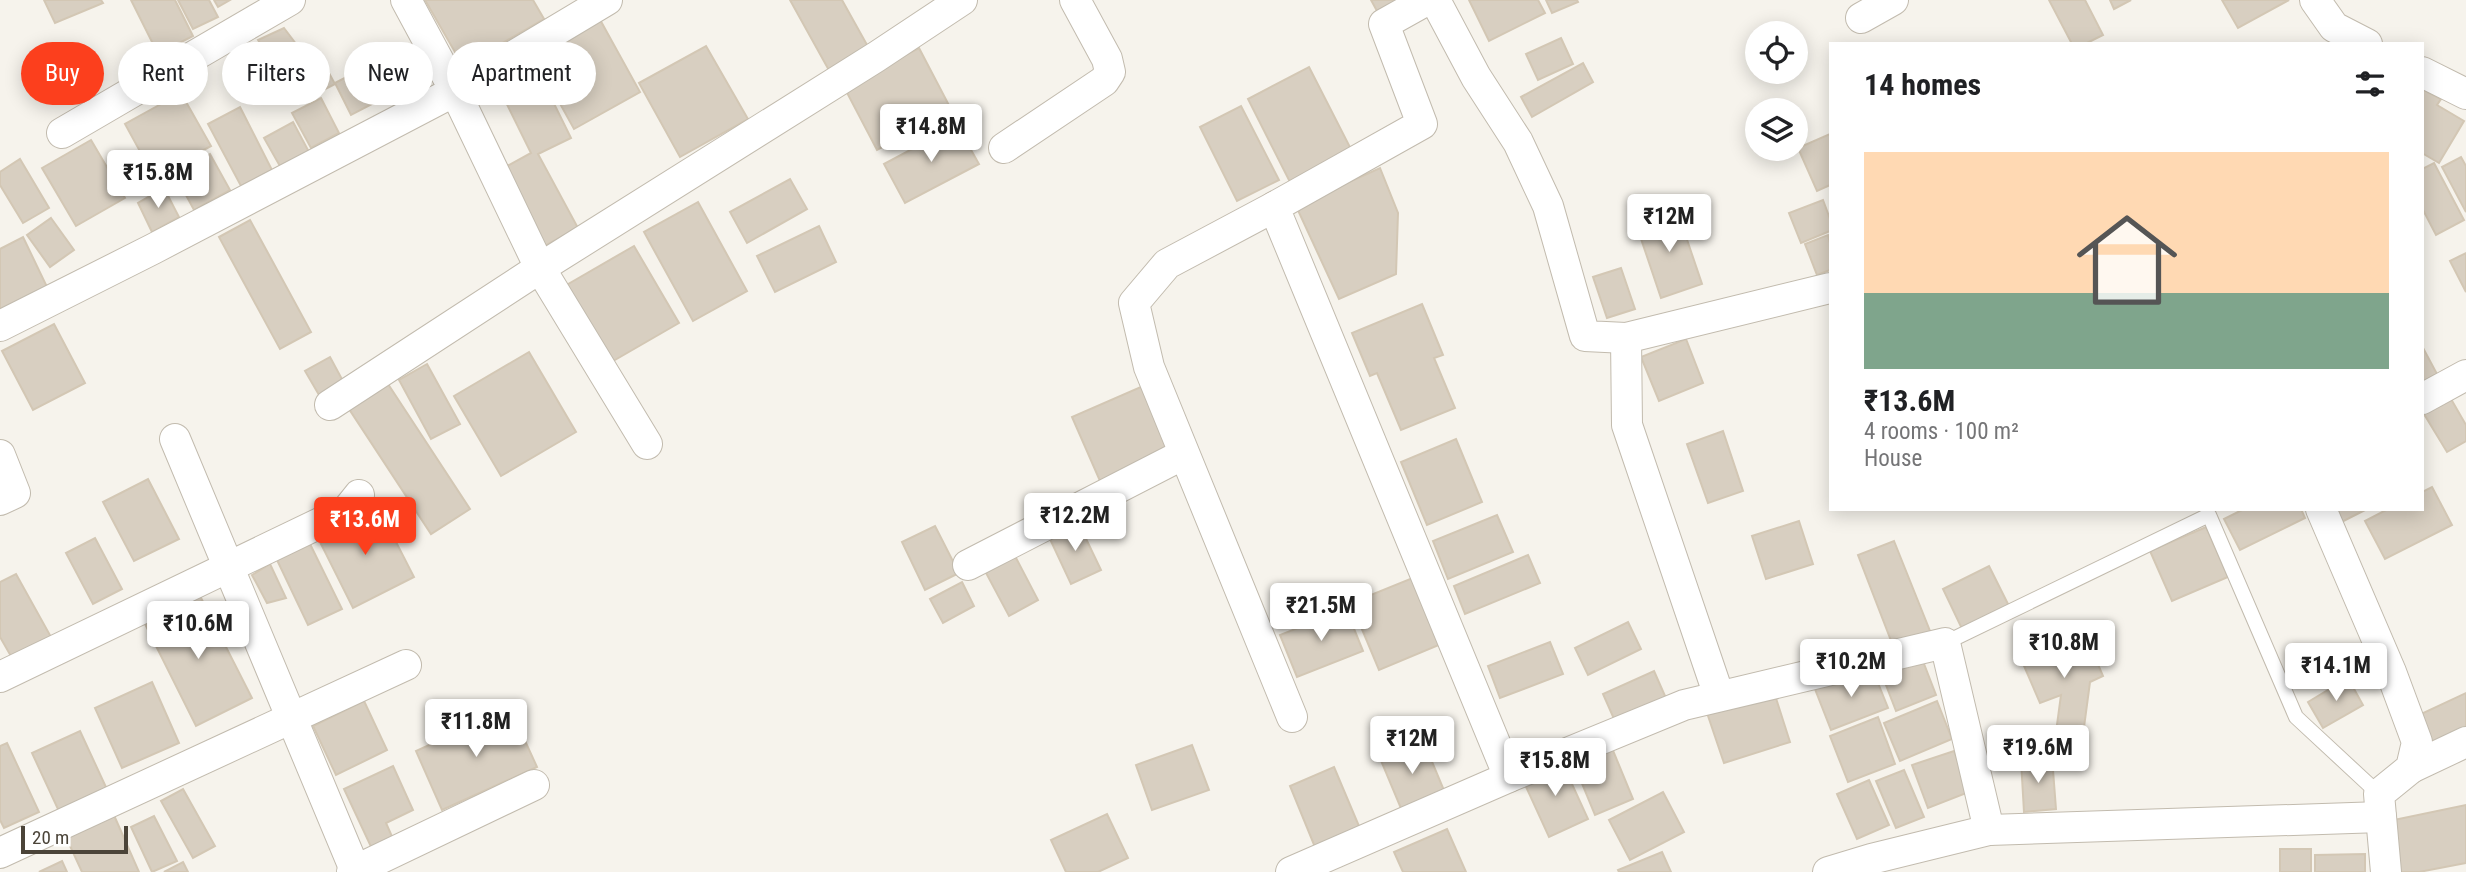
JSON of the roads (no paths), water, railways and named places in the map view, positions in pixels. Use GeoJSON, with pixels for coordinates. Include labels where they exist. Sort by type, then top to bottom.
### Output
{"type":"FeatureCollection","features":[{"type":"Feature","properties":{"kind":"street"},"geometry":{"type":"LineString","coordinates":[[62,133],[290,0]]}},
{"type":"Feature","properties":{"kind":"street"},"geometry":{"type":"LineString","coordinates":[[406,0],[447,78]]}},
{"type":"Feature","properties":{"kind":"street"},"geometry":{"type":"LineString","coordinates":[[536,42],[607,0]]}},
{"type":"Feature","properties":{"kind":"street"},"geometry":{"type":"LineString","coordinates":[[330,405],[962,0]]}},
{"type":"Feature","properties":{"kind":"street"},"geometry":{"type":"LineString","coordinates":[[1004,148],[1104,81],[1110,72],[1107,59],[1075,0]]}},
{"type":"Feature","properties":{"kind":"street"},"geometry":{"type":"LineString","coordinates":[[1292,717],[1149,368],[1135,303],[1167,264],[1274,208],[1422,124],[1384,24],[1427,0]]}},
{"type":"Feature","properties":{"kind":"street"},"geometry":{"type":"LineString","coordinates":[[1435,0],[1476,77],[1518,142],[1548,206],[1585,335],[1626,338],[1829,288]]}},
{"type":"Feature","properties":{"kind":"street"},"geometry":{"type":"LineString","coordinates":[[1861,18],[1893,0]]}},
{"type":"Feature","properties":{"kind":"street"},"geometry":{"type":"LineString","coordinates":[[2315,0],[2334,27],[2353,41]]}},
{"type":"Feature","properties":{"kind":"street"},"geometry":{"type":"LineString","coordinates":[[2424,73],[2466,94]]}},
{"type":"Feature","properties":{"kind":"street"},"geometry":{"type":"LineString","coordinates":[[0,326],[447,95]]}},
{"type":"Feature","properties":{"kind":"street"},"geometry":{"type":"LineString","coordinates":[[461,105],[540,268],[647,444]]}},
{"type":"Feature","properties":{"kind":"street"},"geometry":{"type":"LineString","coordinates":[[1274,208],[1509,777]]}},
{"type":"Feature","properties":{"kind":"street"},"geometry":{"type":"LineString","coordinates":[[1626,338],[1627,425],[1718,696]]}},
{"type":"Feature","properties":{"kind":"street"},"geometry":{"type":"LineString","coordinates":[[2424,398],[2466,375]]}},
{"type":"Feature","properties":{"kind":"street"},"geometry":{"type":"LineString","coordinates":[[175,439],[230,566],[354,871],[534,785]]}},
{"type":"Feature","properties":{"kind":"street"},"geometry":{"type":"LineString","coordinates":[[0,454],[15,493],[0,500]]}},
{"type":"Feature","properties":{"kind":"street"},"geometry":{"type":"LineString","coordinates":[[968,565],[1184,454]]}},
{"type":"Feature","properties":{"kind":"street"},"geometry":{"type":"LineString","coordinates":[[0,677],[346,510],[359,495]]}},
{"type":"Feature","properties":{"kind":"street"},"geometry":{"type":"LineString","coordinates":[[2321,511],[2392,672],[2417,742],[2412,768]]}},
{"type":"Feature","properties":{"kind":"street"},"geometry":{"type":"LineString","coordinates":[[1291,872],[1509,777],[1684,705],[1945,643],[1989,830]]}},
{"type":"Feature","properties":{"kind":"street"},"geometry":{"type":"LineString","coordinates":[[0,853],[406,665]]}},
{"type":"Feature","properties":{"kind":"street"},"geometry":{"type":"LineString","coordinates":[[1828,872],[1989,830],[2380,805],[2412,768],[2466,742]]}},
{"type":"Feature","properties":{"kind":"street"},"geometry":{"type":"LineString","coordinates":[[2380,805],[2386,872]]}},
{"type":"Feature","properties":{"kind":"lane"},"geometry":{"type":"LineString","coordinates":[[1945,643],[2209,515],[2296,718],[2380,805]]}}]}
